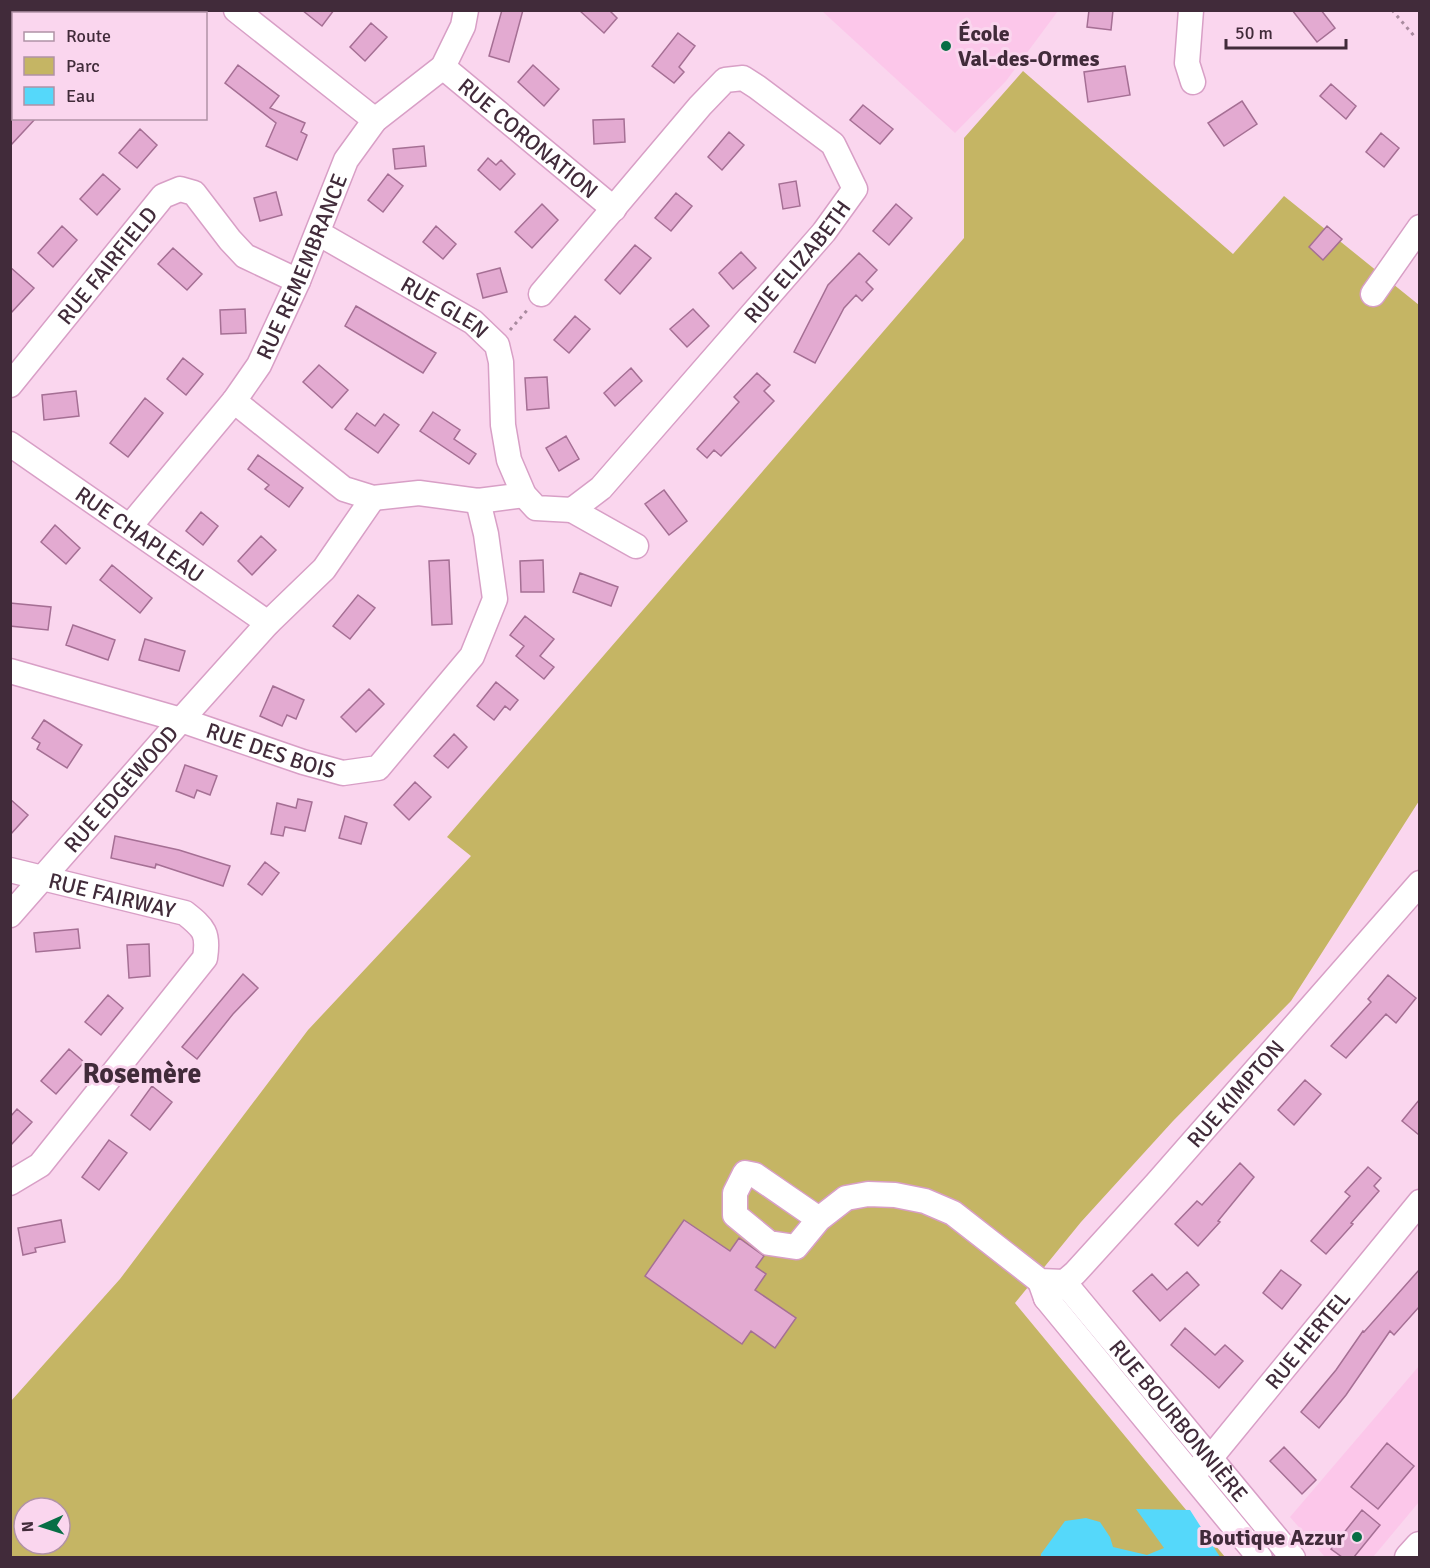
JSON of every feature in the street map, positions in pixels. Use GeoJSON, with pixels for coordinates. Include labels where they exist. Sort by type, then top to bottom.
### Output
{"type":"FeatureCollection","features":[{"type":"Feature","properties":{"kind":"main road"},"geometry":{"type":"LineString","coordinates":[[1410,1557],[1419,1547]]}},
{"type":"Feature","properties":{"kind":"street"},"geometry":{"type":"LineString","coordinates":[[236,10],[375,120]]}},
{"type":"Feature","properties":{"kind":"street","name":"RUE REMEMBRANCE"},"geometry":{"type":"LineString","coordinates":[[130,526],[234,400],[259,365],[298,281],[346,160],[375,120],[443,67],[463,26],[466,10]]}},
{"type":"Feature","properties":{"kind":"street"},"geometry":{"type":"LineString","coordinates":[[1191,10],[1187,63],[1193,82]]}},
{"type":"Feature","properties":{"kind":"street","name":"RUE CORONATION"},"geometry":{"type":"LineString","coordinates":[[443,67],[614,209]]}},
{"type":"Feature","properties":{"kind":"street","name":"RUE ELIZABETH"},"geometry":{"type":"LineString","coordinates":[[542,294],[724,80],[743,78],[833,144],[855,189],[824,232],[601,488],[572,510]]}},
{"type":"Feature","properties":{"kind":"street","name":"RUE FAIRFIELD"},"geometry":{"type":"LineString","coordinates":[[10,386],[163,196],[180,189],[194,193],[245,256],[298,281]]}},
{"type":"Feature","properties":{"kind":"street"},"geometry":{"type":"LineString","coordinates":[[1373,294],[1419,227]]}},
{"type":"Feature","properties":{"kind":"street","name":"RUE GLEN"},"geometry":{"type":"LineString","coordinates":[[318,233],[473,322],[497,345],[501,362],[503,425],[509,460],[524,495]]}},
{"type":"Feature","properties":{"kind":"street"},"geometry":{"type":"LineString","coordinates":[[234,400],[344,489],[373,498],[419,493],[478,501],[524,495],[536,508],[572,510],[636,546]]}},
{"type":"Feature","properties":{"kind":"street","name":"RUE CHAPLEAU"},"geometry":{"type":"LineString","coordinates":[[10,444],[268,624]]}},
{"type":"Feature","properties":{"kind":"street","name":"RUE EDGEWOOD"},"geometry":{"type":"LineString","coordinates":[[10,915],[268,624],[324,569],[373,498]]}},
{"type":"Feature","properties":{"kind":"street","name":"RUE DES BOIS"},"geometry":{"type":"LineString","coordinates":[[10,671],[181,720],[303,762],[344,773],[378,768],[472,656],[495,599],[486,534],[478,501]]}},
{"type":"Feature","properties":{"kind":"street","name":"RUE FAIRWAY"},"geometry":{"type":"LineString","coordinates":[[10,870],[185,913],[201,926],[208,941],[205,958],[40,1166],[10,1183]]}},
{"type":"Feature","properties":{"kind":"street","name":"RUE KIMPTON"},"geometry":{"type":"LineString","coordinates":[[1043,1289],[1064,1282],[1075,1273],[1228,1104],[1419,883]]}},
{"type":"Feature","properties":{"kind":"street","name":"RUE BOURBONNIÈRE"},"geometry":{"type":"LineString","coordinates":[[819,1220],[846,1198],[868,1194],[895,1195],[925,1201],[953,1213],[1043,1289],[1260,1557]]}},
{"type":"Feature","properties":{"kind":"street","name":"RUE HERTEL"},"geometry":{"type":"LineString","coordinates":[[1192,1475],[1210,1458],[1419,1202]]}},
{"type":"Feature","properties":{"kind":"street","name":"RUE BOURBONNIÈRE"},"geometry":{"type":"LineString","coordinates":[[1064,1282],[1293,1557]]}},
{"type":"Feature","properties":{"kind":"path"},"geometry":{"type":"LineString","coordinates":[[1392,10],[1415,37]]}},
{"type":"Feature","properties":{"kind":"path"},"geometry":{"type":"LineString","coordinates":[[497,345],[542,294]]}},
{"type":"Feature","properties":{"kind":"shaded area","name":"École Val-des-Ormes"},"geometry":{"type":"Polygon","coordinates":[[[822,11],[1058,11],[1006,81],[955,133],[822,11]]]}},
{"type":"Feature","properties":{"kind":"shaded area"},"geometry":{"type":"Polygon","coordinates":[[[1419,1366],[1419,1502],[1373,1557],[1325,1557],[1290,1517],[1419,1366]]]}},
{"type":"Feature","properties":{"kind":"green space"},"geometry":{"type":"Polygon","coordinates":[[[1023,71],[1233,254],[1284,196],[1419,305],[1419,801],[1291,1001],[1173,1121],[1081,1222],[1015,1303],[1225,1557],[11,1558],[11,1401],[120,1279],[308,1030],[471,856],[447,837],[964,238],[964,138],[1023,71]]]}},
{"type":"Feature","properties":{"kind":"water"},"geometry":{"type":"Polygon","coordinates":[[[1136,1509],[1190,1510],[1220,1557],[1041,1557],[1065,1521],[1086,1518],[1100,1522],[1110,1537],[1113,1547],[1147,1555],[1164,1548],[1136,1509]]]}},
{"type":"Feature","properties":{"kind":"building"},"geometry":{"type":"Polygon","coordinates":[[[302,10],[334,10],[322,26],[302,10]]]}},
{"type":"Feature","properties":{"kind":"building"},"geometry":{"type":"Polygon","coordinates":[[[502,10],[523,10],[509,62],[489,56],[502,10]]]}},
{"type":"Feature","properties":{"kind":"building"},"geometry":{"type":"Polygon","coordinates":[[[579,10],[609,10],[617,18],[604,33],[579,10]]]}},
{"type":"Feature","properties":{"kind":"building"},"geometry":{"type":"Polygon","coordinates":[[[1089,10],[1113,10],[1111,30],[1087,27],[1089,10]]]}},
{"type":"Feature","properties":{"kind":"building"},"geometry":{"type":"Polygon","coordinates":[[[1292,10],[1321,10],[1335,28],[1317,42],[1292,10]]]}},
{"type":"Feature","properties":{"kind":"building"},"geometry":{"type":"Polygon","coordinates":[[[371,23],[387,37],[365,61],[350,47],[371,23]]]}},
{"type":"Feature","properties":{"kind":"building"},"geometry":{"type":"Polygon","coordinates":[[[678,33],[695,46],[679,67],[684,72],[674,83],[652,66],[678,33]]]}},
{"type":"Feature","properties":{"kind":"building"},"geometry":{"type":"Polygon","coordinates":[[[238,65],[279,96],[270,108],[305,123],[301,132],[307,135],[297,160],[266,146],[276,123],[225,83],[238,65]]]}},
{"type":"Feature","properties":{"kind":"building"},"geometry":{"type":"Polygon","coordinates":[[[533,65],[559,89],[544,106],[518,82],[533,65]]]}},
{"type":"Feature","properties":{"kind":"building"},"geometry":{"type":"Polygon","coordinates":[[[1125,66],[1130,95],[1088,102],[1084,72],[1125,66]]]}},
{"type":"Feature","properties":{"kind":"building"},"geometry":{"type":"Polygon","coordinates":[[[1331,84],[1356,106],[1346,119],[1320,96],[1331,84]]]}},
{"type":"Feature","properties":{"kind":"building"},"geometry":{"type":"Polygon","coordinates":[[[1242,101],[1257,124],[1224,146],[1208,123],[1242,101]]]}},
{"type":"Feature","properties":{"kind":"building"},"geometry":{"type":"Polygon","coordinates":[[[863,105],[893,129],[880,144],[850,120],[863,105]]]}},
{"type":"Feature","properties":{"kind":"building"},"geometry":{"type":"Polygon","coordinates":[[[10,118],[12,120],[34,120],[10,146],[10,118]]]}},
{"type":"Feature","properties":{"kind":"building"},"geometry":{"type":"Polygon","coordinates":[[[624,119],[625,142],[594,144],[593,120],[624,119]]]}},
{"type":"Feature","properties":{"kind":"building"},"geometry":{"type":"Polygon","coordinates":[[[140,129],[157,145],[137,168],[119,153],[140,129]]]}},
{"type":"Feature","properties":{"kind":"building"},"geometry":{"type":"Polygon","coordinates":[[[729,132],[744,145],[722,170],[708,157],[729,132]]]}},
{"type":"Feature","properties":{"kind":"building"},"geometry":{"type":"Polygon","coordinates":[[[1381,133],[1399,148],[1384,167],[1366,152],[1381,133]]]}},
{"type":"Feature","properties":{"kind":"building"},"geometry":{"type":"Polygon","coordinates":[[[424,146],[426,166],[395,169],[393,149],[424,146]]]}},
{"type":"Feature","properties":{"kind":"building"},"geometry":{"type":"Polygon","coordinates":[[[488,158],[496,165],[501,160],[515,174],[500,190],[478,170],[488,158]]]}},
{"type":"Feature","properties":{"kind":"building"},"geometry":{"type":"Polygon","coordinates":[[[103,174],[120,189],[97,215],[80,199],[103,174]]]}},
{"type":"Feature","properties":{"kind":"building"},"geometry":{"type":"Polygon","coordinates":[[[388,174],[403,186],[383,212],[368,200],[388,174]]]}},
{"type":"Feature","properties":{"kind":"building"},"geometry":{"type":"Polygon","coordinates":[[[796,181],[800,206],[783,209],[779,184],[796,181]]]}},
{"type":"Feature","properties":{"kind":"building"},"geometry":{"type":"Polygon","coordinates":[[[276,192],[282,215],[260,221],[254,198],[276,192]]]}},
{"type":"Feature","properties":{"kind":"building"},"geometry":{"type":"Polygon","coordinates":[[[676,193],[692,206],[671,231],[655,218],[676,193]]]}},
{"type":"Feature","properties":{"kind":"building"},"geometry":{"type":"Polygon","coordinates":[[[542,204],[558,220],[532,248],[515,232],[542,204]]]}},
{"type":"Feature","properties":{"kind":"building"},"geometry":{"type":"Polygon","coordinates":[[[896,204],[912,218],[889,245],[873,231],[896,204]]]}},
{"type":"Feature","properties":{"kind":"building"},"geometry":{"type":"Polygon","coordinates":[[[62,226],[77,240],[53,267],[38,253],[62,226]]]}},
{"type":"Feature","properties":{"kind":"building"},"geometry":{"type":"Polygon","coordinates":[[[436,226],[456,244],[443,259],[423,242],[436,226]]]}},
{"type":"Feature","properties":{"kind":"building"},"geometry":{"type":"Polygon","coordinates":[[[1327,226],[1342,239],[1323,260],[1309,247],[1327,226]]]}},
{"type":"Feature","properties":{"kind":"building"},"geometry":{"type":"Polygon","coordinates":[[[635,245],[651,258],[620,294],[605,280],[635,245]]]}},
{"type":"Feature","properties":{"kind":"building"},"geometry":{"type":"Polygon","coordinates":[[[173,248],[202,274],[187,290],[158,264],[173,248]]]}},
{"type":"Feature","properties":{"kind":"building"},"geometry":{"type":"Polygon","coordinates":[[[741,252],[756,268],[733,289],[719,273],[741,252]]]}},
{"type":"Feature","properties":{"kind":"building"},"geometry":{"type":"Polygon","coordinates":[[[859,253],[877,270],[866,282],[873,289],[862,301],[856,295],[844,308],[815,363],[794,352],[828,285],[859,253]]]}},
{"type":"Feature","properties":{"kind":"building"},"geometry":{"type":"Polygon","coordinates":[[[10,267],[34,288],[10,314],[10,267]]]}},
{"type":"Feature","properties":{"kind":"building"},"geometry":{"type":"Polygon","coordinates":[[[500,268],[507,292],[483,298],[477,274],[500,268]]]}},
{"type":"Feature","properties":{"kind":"building"},"geometry":{"type":"Polygon","coordinates":[[[356,306],[436,353],[423,373],[345,326],[356,306]]]}},
{"type":"Feature","properties":{"kind":"building"},"geometry":{"type":"Polygon","coordinates":[[[245,309],[246,333],[221,334],[220,310],[245,309]]]}},
{"type":"Feature","properties":{"kind":"building"},"geometry":{"type":"Polygon","coordinates":[[[693,309],[709,326],[687,347],[670,329],[693,309]]]}},
{"type":"Feature","properties":{"kind":"building"},"geometry":{"type":"Polygon","coordinates":[[[575,316],[590,329],[569,353],[554,340],[575,316]]]}},
{"type":"Feature","properties":{"kind":"building"},"geometry":{"type":"Polygon","coordinates":[[[183,358],[203,374],[186,395],[167,379],[183,358]]]}},
{"type":"Feature","properties":{"kind":"building"},"geometry":{"type":"Polygon","coordinates":[[[319,365],[348,390],[332,408],[303,382],[319,365]]]}},
{"type":"Feature","properties":{"kind":"building"},"geometry":{"type":"Polygon","coordinates":[[[631,368],[642,381],[615,406],[604,393],[631,368]]]}},
{"type":"Feature","properties":{"kind":"building"},"geometry":{"type":"Polygon","coordinates":[[[757,373],[770,385],[764,391],[774,401],[721,456],[714,450],[707,458],[697,449],[739,402],[734,397],[757,373]]]}},
{"type":"Feature","properties":{"kind":"building"},"geometry":{"type":"Polygon","coordinates":[[[547,377],[549,408],[527,410],[525,378],[547,377]]]}},
{"type":"Feature","properties":{"kind":"building"},"geometry":{"type":"Polygon","coordinates":[[[76,391],[79,416],[44,420],[42,395],[76,391]]]}},
{"type":"Feature","properties":{"kind":"building"},"geometry":{"type":"Polygon","coordinates":[[[145,398],[163,413],[128,457],[110,443],[145,398]]]}},
{"type":"Feature","properties":{"kind":"building"},"geometry":{"type":"Polygon","coordinates":[[[433,412],[460,430],[454,439],[476,454],[469,464],[420,431],[433,412]]]}},
{"type":"Feature","properties":{"kind":"building"},"geometry":{"type":"Polygon","coordinates":[[[357,413],[375,426],[384,414],[399,425],[378,453],[345,429],[357,413]]]}},
{"type":"Feature","properties":{"kind":"building"},"geometry":{"type":"Polygon","coordinates":[[[566,436],[579,459],[559,471],[546,448],[566,436]]]}},
{"type":"Feature","properties":{"kind":"building"},"geometry":{"type":"Polygon","coordinates":[[[258,455],[303,488],[289,507],[265,489],[269,485],[248,469],[258,455]]]}},
{"type":"Feature","properties":{"kind":"building"},"geometry":{"type":"Polygon","coordinates":[[[664,490],[687,521],[669,535],[645,504],[664,490]]]}},
{"type":"Feature","properties":{"kind":"building"},"geometry":{"type":"Polygon","coordinates":[[[201,512],[218,526],[203,545],[186,531],[201,512]]]}},
{"type":"Feature","properties":{"kind":"building"},"geometry":{"type":"Polygon","coordinates":[[[55,525],[80,548],[66,564],[41,542],[55,525]]]}},
{"type":"Feature","properties":{"kind":"building"},"geometry":{"type":"Polygon","coordinates":[[[261,536],[276,550],[252,575],[238,561],[261,536]]]}},
{"type":"Feature","properties":{"kind":"building"},"geometry":{"type":"Polygon","coordinates":[[[449,560],[452,624],[432,625],[429,561],[449,560]]]}},
{"type":"Feature","properties":{"kind":"building"},"geometry":{"type":"Polygon","coordinates":[[[543,560],[544,592],[521,592],[520,561],[543,560]]]}},
{"type":"Feature","properties":{"kind":"building"},"geometry":{"type":"Polygon","coordinates":[[[112,565],[152,598],[140,613],[100,580],[112,565]]]}},
{"type":"Feature","properties":{"kind":"building"},"geometry":{"type":"Polygon","coordinates":[[[580,573],[618,587],[611,606],[573,592],[580,573]]]}},
{"type":"Feature","properties":{"kind":"building"},"geometry":{"type":"Polygon","coordinates":[[[358,595],[375,608],[350,639],[333,626],[358,595]]]}},
{"type":"Feature","properties":{"kind":"building"},"geometry":{"type":"Polygon","coordinates":[[[10,603],[51,607],[48,630],[10,626],[10,603]]]}},
{"type":"Feature","properties":{"kind":"building"},"geometry":{"type":"Polygon","coordinates":[[[525,616],[554,639],[540,656],[554,667],[544,679],[516,656],[524,646],[510,635],[525,616]]]}},
{"type":"Feature","properties":{"kind":"building"},"geometry":{"type":"Polygon","coordinates":[[[73,625],[115,640],[108,660],[66,645],[73,625]]]}},
{"type":"Feature","properties":{"kind":"building"},"geometry":{"type":"Polygon","coordinates":[[[145,639],[185,651],[179,671],[139,660],[145,639]]]}},
{"type":"Feature","properties":{"kind":"building"},"geometry":{"type":"Polygon","coordinates":[[[496,682],[518,700],[510,710],[505,706],[494,720],[477,706],[496,682]]]}},
{"type":"Feature","properties":{"kind":"building"},"geometry":{"type":"Polygon","coordinates":[[[273,686],[304,700],[296,719],[287,715],[282,726],[260,716],[273,686]]]}},
{"type":"Feature","properties":{"kind":"building"},"geometry":{"type":"Polygon","coordinates":[[[369,689],[384,704],[356,732],[341,717],[369,689]]]}},
{"type":"Feature","properties":{"kind":"building"},"geometry":{"type":"Polygon","coordinates":[[[44,720],[82,745],[67,768],[37,749],[40,743],[32,738],[44,720]]]}},
{"type":"Feature","properties":{"kind":"building"},"geometry":{"type":"Polygon","coordinates":[[[454,734],[467,747],[448,768],[434,756],[454,734]]]}},
{"type":"Feature","properties":{"kind":"building"},"geometry":{"type":"Polygon","coordinates":[[[185,765],[217,776],[210,795],[197,790],[194,798],[176,791],[185,765]]]}},
{"type":"Feature","properties":{"kind":"building"},"geometry":{"type":"Polygon","coordinates":[[[415,782],[431,797],[409,820],[394,805],[415,782]]]}},
{"type":"Feature","properties":{"kind":"building"},"geometry":{"type":"Polygon","coordinates":[[[10,799],[28,815],[10,835],[10,799]]]}},
{"type":"Feature","properties":{"kind":"building"},"geometry":{"type":"Polygon","coordinates":[[[298,799],[312,802],[305,831],[285,827],[283,836],[271,834],[277,803],[296,808],[298,799]]]}},
{"type":"Feature","properties":{"kind":"building"},"geometry":{"type":"Polygon","coordinates":[[[345,816],[367,823],[361,844],[339,838],[345,816]]]}},
{"type":"Feature","properties":{"kind":"building"},"geometry":{"type":"Polygon","coordinates":[[[115,836],[179,850],[230,866],[223,886],[156,864],[155,868],[111,858],[115,836]]]}},
{"type":"Feature","properties":{"kind":"building"},"geometry":{"type":"Polygon","coordinates":[[[265,862],[279,873],[262,895],[248,884],[265,862]]]}},
{"type":"Feature","properties":{"kind":"building"},"geometry":{"type":"Polygon","coordinates":[[[78,929],[80,948],[36,952],[34,933],[78,929]]]}},
{"type":"Feature","properties":{"kind":"building"},"geometry":{"type":"Polygon","coordinates":[[[149,944],[150,976],[129,978],[127,945],[149,944]]]}},
{"type":"Feature","properties":{"kind":"building"},"geometry":{"type":"Polygon","coordinates":[[[243,974],[258,988],[233,1014],[197,1059],[182,1047],[243,974]]]}},
{"type":"Feature","properties":{"kind":"building"},"geometry":{"type":"Polygon","coordinates":[[[1388,975],[1416,998],[1396,1023],[1386,1014],[1346,1058],[1331,1046],[1371,1002],[1368,999],[1388,975]]]}},
{"type":"Feature","properties":{"kind":"building"},"geometry":{"type":"Polygon","coordinates":[[[108,995],[123,1008],[101,1035],[85,1022],[108,995]]]}},
{"type":"Feature","properties":{"kind":"building"},"geometry":{"type":"Polygon","coordinates":[[[69,1049],[84,1062],[56,1094],[41,1081],[69,1049]]]}},
{"type":"Feature","properties":{"kind":"building"},"geometry":{"type":"Polygon","coordinates":[[[1305,1080],[1321,1094],[1294,1125],[1278,1110],[1305,1080]]]}},
{"type":"Feature","properties":{"kind":"building"},"geometry":{"type":"Polygon","coordinates":[[[152,1086],[172,1102],[150,1130],[131,1115],[152,1086]]]}},
{"type":"Feature","properties":{"kind":"building"},"geometry":{"type":"Polygon","coordinates":[[[1419,1100],[1419,1135],[1402,1121],[1419,1100]]]}},
{"type":"Feature","properties":{"kind":"building"},"geometry":{"type":"Polygon","coordinates":[[[17,1109],[32,1122],[10,1146],[10,1117],[17,1109]]]}},
{"type":"Feature","properties":{"kind":"building"},"geometry":{"type":"Polygon","coordinates":[[[109,1140],[127,1153],[99,1190],[82,1177],[109,1140]]]}},
{"type":"Feature","properties":{"kind":"building"},"geometry":{"type":"Polygon","coordinates":[[[1240,1163],[1254,1177],[1218,1221],[1220,1222],[1198,1246],[1175,1224],[1197,1201],[1202,1205],[1240,1163]]]}},
{"type":"Feature","properties":{"kind":"building"},"geometry":{"type":"Polygon","coordinates":[[[1368,1167],[1381,1178],[1374,1186],[1379,1191],[1326,1254],[1311,1241],[1350,1196],[1345,1192],[1368,1167]]]}},
{"type":"Feature","properties":{"kind":"building"},"geometry":{"type":"Polygon","coordinates":[[[61,1220],[65,1242],[35,1248],[36,1252],[23,1255],[18,1228],[61,1220]]]}},
{"type":"Feature","properties":{"kind":"building"},"geometry":{"type":"Polygon","coordinates":[[[684,1220],[730,1251],[739,1238],[764,1256],[756,1267],[766,1274],[755,1290],[796,1318],[775,1348],[751,1331],[742,1344],[645,1276],[684,1220]]]}},
{"type":"Feature","properties":{"kind":"building"},"geometry":{"type":"Polygon","coordinates":[[[1281,1270],[1301,1285],[1282,1309],[1263,1293],[1281,1270]]]}},
{"type":"Feature","properties":{"kind":"building"},"geometry":{"type":"Polygon","coordinates":[[[1419,1270],[1419,1307],[1394,1335],[1390,1331],[1346,1395],[1319,1428],[1301,1412],[1336,1370],[1363,1331],[1419,1270]]]}},
{"type":"Feature","properties":{"kind":"building"},"geometry":{"type":"Polygon","coordinates":[[[1187,1272],[1199,1285],[1160,1321],[1133,1291],[1152,1274],[1167,1290],[1187,1272]]]}},
{"type":"Feature","properties":{"kind":"building"},"geometry":{"type":"Polygon","coordinates":[[[1185,1328],[1215,1355],[1225,1345],[1243,1361],[1219,1388],[1171,1345],[1185,1328]]]}},
{"type":"Feature","properties":{"kind":"building"},"geometry":{"type":"Polygon","coordinates":[[[1387,1443],[1414,1466],[1378,1509],[1351,1487],[1387,1443]]]}},
{"type":"Feature","properties":{"kind":"building"},"geometry":{"type":"Polygon","coordinates":[[[1284,1447],[1316,1480],[1302,1494],[1270,1461],[1284,1447]]]}},
{"type":"Feature","properties":{"kind":"building"},"geometry":{"type":"Polygon","coordinates":[[[1362,1510],[1380,1525],[1354,1557],[1342,1557],[1331,1549],[1362,1510]]]}},
{"type":"Feature","properties":{"kind":"place","name":"École Val-des-Ormes"},"geometry":{"type":"Point","coordinates":[946,46]}},
{"type":"Feature","properties":{"kind":"place","name":"Boutique Azzur"},"geometry":{"type":"Point","coordinates":[1357,1537]}},
{"type":"Feature","properties":{"kind":"district","name":"Rosemère"},"geometry":{"type":"Point","coordinates":[142,1074]}}]}
